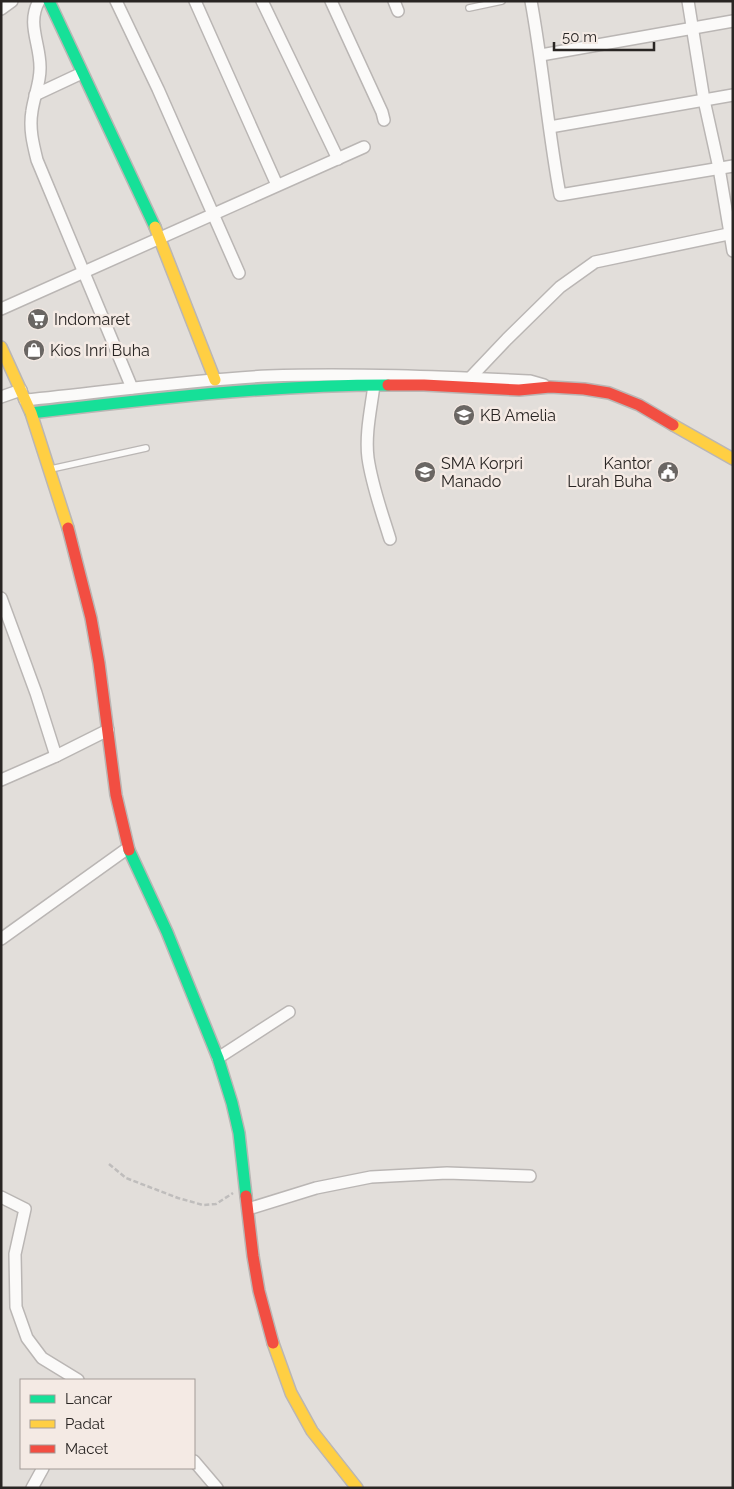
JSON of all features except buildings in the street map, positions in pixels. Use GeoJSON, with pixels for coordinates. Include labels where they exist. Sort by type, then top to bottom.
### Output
{"type":"FeatureCollection","features":[{"type":"Feature","properties":{"kind":"street"},"geometry":{"type":"LineString","coordinates":[[1,9],[12,1]]}},
{"type":"Feature","properties":{"kind":"street"},"geometry":{"type":"LineString","coordinates":[[39,1],[33,18],[40,69],[31,112],[32,143],[37,160],[132,388]]}},
{"type":"Feature","properties":{"kind":"street"},"geometry":{"type":"LineString","coordinates":[[49,1],[160,237],[215,380]]}},
{"type":"Feature","properties":{"kind":"street"},"geometry":{"type":"LineString","coordinates":[[116,1],[162,97],[239,273]]}},
{"type":"Feature","properties":{"kind":"street"},"geometry":{"type":"LineString","coordinates":[[195,1],[277,185]]}},
{"type":"Feature","properties":{"kind":"street"},"geometry":{"type":"LineString","coordinates":[[262,1],[338,159]]}},
{"type":"Feature","properties":{"kind":"street"},"geometry":{"type":"LineString","coordinates":[[331,1],[384,120]]}},
{"type":"Feature","properties":{"kind":"street"},"geometry":{"type":"LineString","coordinates":[[531,1],[541,55],[560,195],[733,166]]}},
{"type":"Feature","properties":{"kind":"street"},"geometry":{"type":"LineString","coordinates":[[688,1],[704,100],[719,168],[733,251]]}},
{"type":"Feature","properties":{"kind":"street"},"geometry":{"type":"LineString","coordinates":[[541,55],[733,21]]}},
{"type":"Feature","properties":{"kind":"street"},"geometry":{"type":"LineString","coordinates":[[36,95],[82,73]]}},
{"type":"Feature","properties":{"kind":"street"},"geometry":{"type":"LineString","coordinates":[[550,127],[733,95]]}},
{"type":"Feature","properties":{"kind":"street"},"geometry":{"type":"LineString","coordinates":[[1,309],[364,147]]}},
{"type":"Feature","properties":{"kind":"street"},"geometry":{"type":"LineString","coordinates":[[470,378],[560,287],[594,262],[731,234]]}},
{"type":"Feature","properties":{"kind":"street"},"geometry":{"type":"LineString","coordinates":[[1,347],[31,413],[50,469],[64,512],[91,618],[99,663],[116,795],[128,848],[167,932],[218,1058],[239,1133],[253,1256],[259,1291],[273,1344],[291,1392],[312,1431],[357,1488]]}},
{"type":"Feature","properties":{"kind":"street"},"geometry":{"type":"LineString","coordinates":[[1,397],[215,380],[349,374],[530,381],[550,387]]}},
{"type":"Feature","properties":{"kind":"street"},"geometry":{"type":"LineString","coordinates":[[31,413],[82,406],[257,390],[341,385],[519,390],[550,387],[584,389],[608,393],[639,405],[733,459]]}},
{"type":"Feature","properties":{"kind":"street"},"geometry":{"type":"LineString","coordinates":[[374,385],[367,432],[368,456],[373,481],[390,539]]}},
{"type":"Feature","properties":{"kind":"street"},"geometry":{"type":"LineString","coordinates":[[1,598],[36,693],[56,756]]}},
{"type":"Feature","properties":{"kind":"street"},"geometry":{"type":"LineString","coordinates":[[1,780],[56,756],[108,730]]}},
{"type":"Feature","properties":{"kind":"street"},"geometry":{"type":"LineString","coordinates":[[1,939],[128,848]]}},
{"type":"Feature","properties":{"kind":"street"},"geometry":{"type":"LineString","coordinates":[[218,1058],[289,1012]]}},
{"type":"Feature","properties":{"kind":"street"},"geometry":{"type":"LineString","coordinates":[[248,1209],[316,1188],[371,1176],[447,1173],[530,1176]]}},
{"type":"Feature","properties":{"kind":"street"},"geometry":{"type":"LineString","coordinates":[[1,1197],[25,1209],[15,1254],[14,1268],[16,1307],[27,1338],[42,1358],[76,1379]]}},
{"type":"Feature","properties":{"kind":"street"},"geometry":{"type":"LineString","coordinates":[[195,1462],[217,1488]]}},
{"type":"Feature","properties":{"kind":"street"},"geometry":{"type":"LineString","coordinates":[[32,1488],[42,1469]]}},
{"type":"Feature","properties":{"kind":"lane"},"geometry":{"type":"LineString","coordinates":[[469,8],[502,1]]}},
{"type":"Feature","properties":{"kind":"lane"},"geometry":{"type":"LineString","coordinates":[[50,469],[146,448]]}},
{"type":"Feature","properties":{"kind":"path"},"geometry":{"type":"LineString","coordinates":[[109,1164],[126,1178],[178,1198],[203,1205],[216,1204],[233,1193],[246,1190]]}},
{"type":"Feature","properties":{"kind":"traffic: fast"},"geometry":{"type":"LineString","coordinates":[[49,1],[155,227]]}},
{"type":"Feature","properties":{"kind":"traffic: fast"},"geometry":{"type":"LineString","coordinates":[[31,413],[253,390],[388,385]]}},
{"type":"Feature","properties":{"kind":"traffic: fast"},"geometry":{"type":"LineString","coordinates":[[129,850],[167,932],[218,1058],[239,1133],[246,1196]]}},
{"type":"Feature","properties":{"kind":"traffic: slow"},"geometry":{"type":"LineString","coordinates":[[155,227],[215,380]]}},
{"type":"Feature","properties":{"kind":"traffic: slow"},"geometry":{"type":"LineString","coordinates":[[1,347],[31,413],[68,528]]}},
{"type":"Feature","properties":{"kind":"traffic: slow"},"geometry":{"type":"LineString","coordinates":[[673,425],[733,459]]}},
{"type":"Feature","properties":{"kind":"traffic: slow"},"geometry":{"type":"LineString","coordinates":[[273,1343],[291,1393],[312,1431],[357,1488]]}},
{"type":"Feature","properties":{"kind":"traffic: jam"},"geometry":{"type":"LineString","coordinates":[[388,385],[519,390],[550,387],[584,389],[609,393],[639,405],[673,425]]}},
{"type":"Feature","properties":{"kind":"traffic: jam"},"geometry":{"type":"LineString","coordinates":[[68,528],[91,618],[99,663],[116,795],[129,850]]}},
{"type":"Feature","properties":{"kind":"traffic: jam"},"geometry":{"type":"LineString","coordinates":[[246,1196],[259,1291],[273,1343]]}},
{"type":"Feature","properties":{"kind":"place","name":"Indomaret"},"geometry":{"type":"Point","coordinates":[38,319]}},
{"type":"Feature","properties":{"kind":"place","name":"Kios Inri Buha"},"geometry":{"type":"Point","coordinates":[34,350]}},
{"type":"Feature","properties":{"kind":"place","name":"KB Amelia"},"geometry":{"type":"Point","coordinates":[464,415]}},
{"type":"Feature","properties":{"kind":"place","name":"SMA Korpri Manado"},"geometry":{"type":"Point","coordinates":[425,472]}},
{"type":"Feature","properties":{"kind":"place","name":"Kantor Lurah Buha"},"geometry":{"type":"Point","coordinates":[668,472]}}]}
